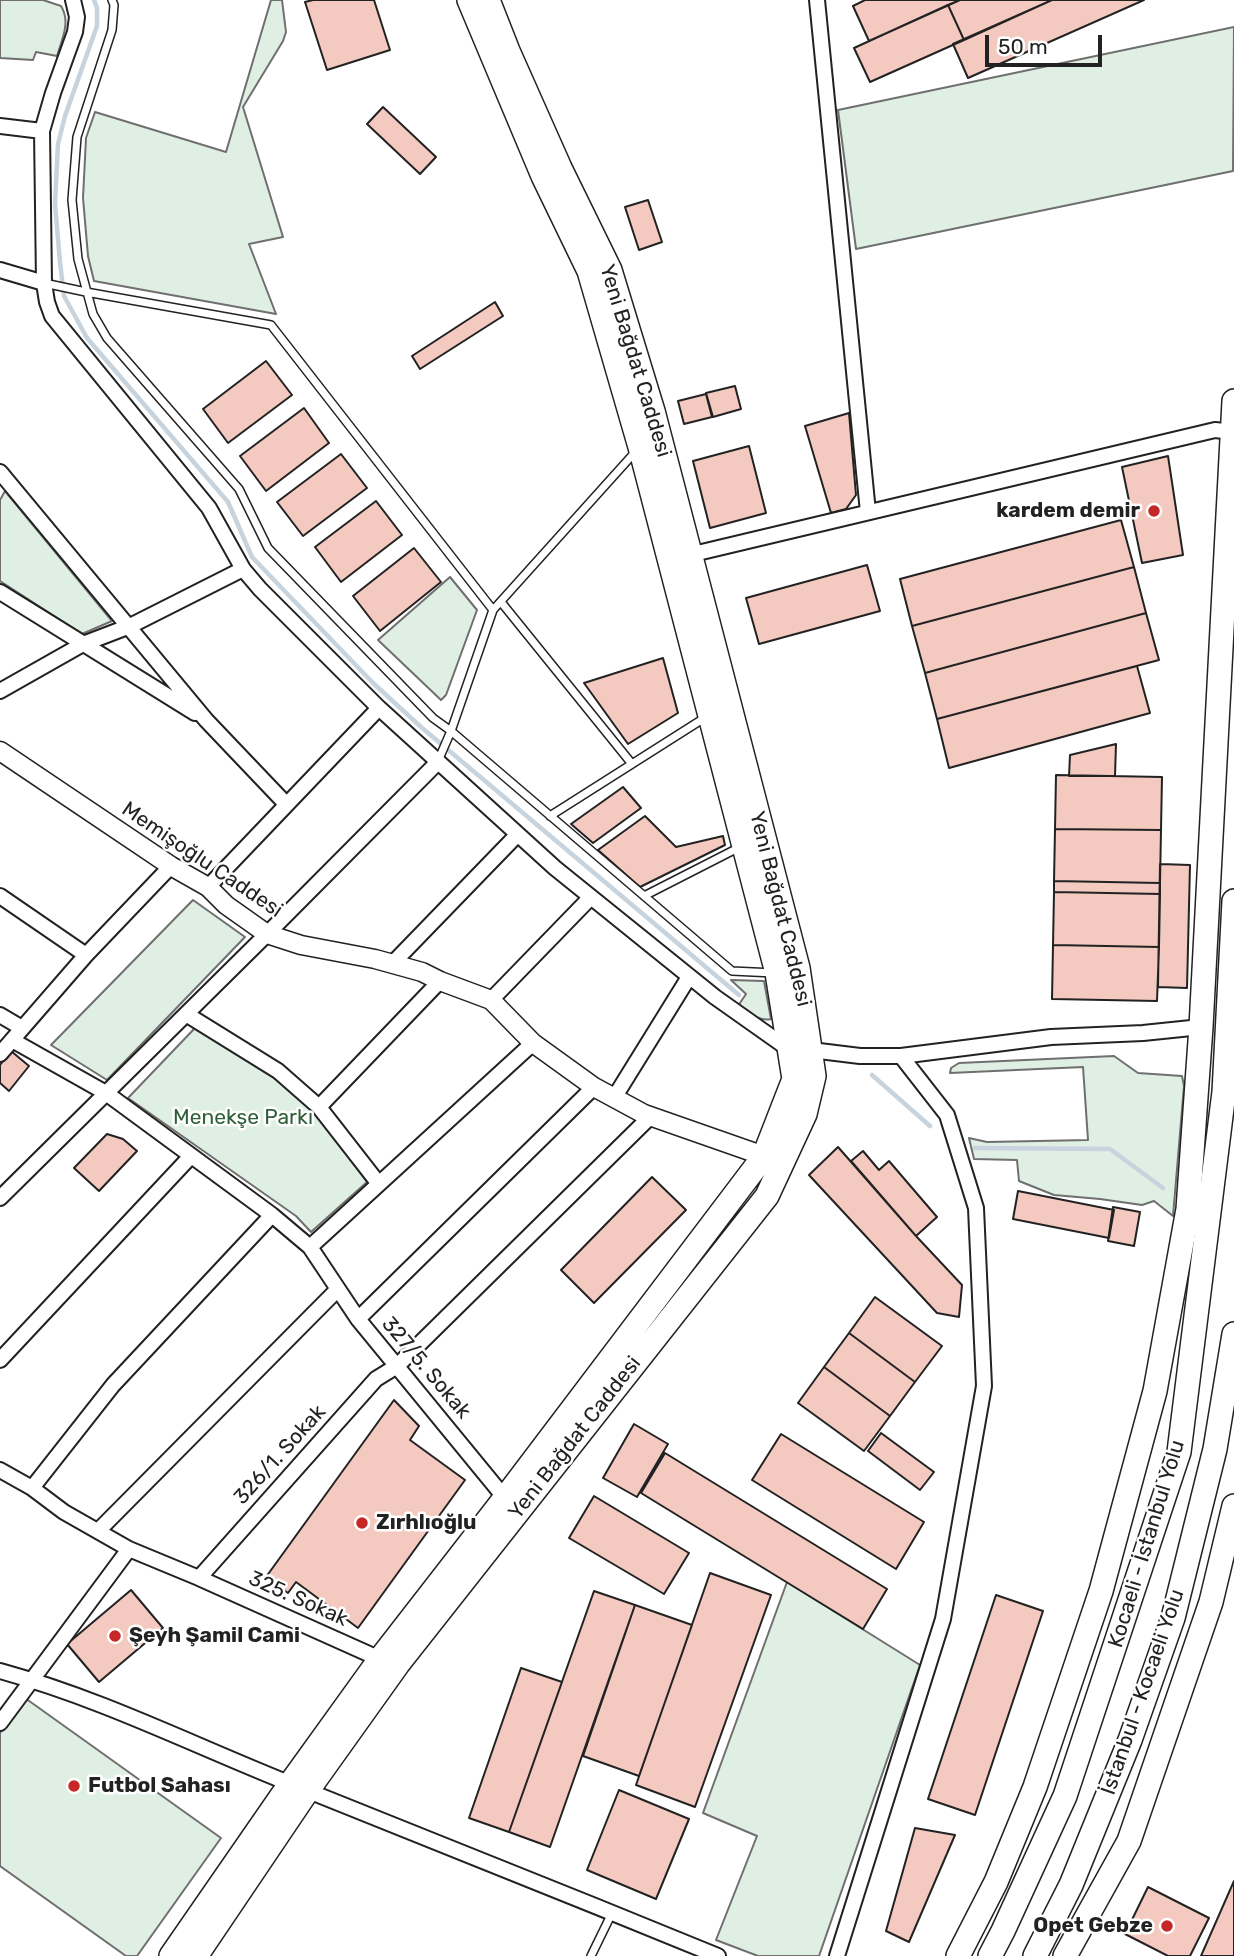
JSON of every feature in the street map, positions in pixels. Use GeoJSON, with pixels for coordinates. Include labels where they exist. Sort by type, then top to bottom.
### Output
{"type":"FeatureCollection","features":[{"type":"Feature","properties":{"kind":"main road","name":"Yeni Bağdat Caddesi"},"geometry":{"type":"LineString","coordinates":[[195,1956],[380,1659],[767,1196],[804,1114],[814,1076],[800,1050],[777,973],[640,447],[589,271],[543,176],[469,0]]}},
{"type":"Feature","properties":{"kind":"main road","name":"Yeni Bağdat Caddesi"},"geometry":{"type":"LineString","coordinates":[[171,1956],[299,1787],[398,1664],[764,1156],[794,1079],[800,1050],[798,968],[653,411],[610,270],[550,145],[488,0]]}},
{"type":"Feature","properties":{"kind":"main road"},"geometry":{"type":"LineString","coordinates":[[958,1956],[996,1882],[1035,1787],[1101,1591],[1155,1391],[1188,1209],[1201,1027],[1234,401]]}},
{"type":"Feature","properties":{"kind":"main road","name":"Kocaeli - İstanbul Yolu"},"geometry":{"type":"LineString","coordinates":[[990,1956],[1065,1796],[1179,1452],[1224,1091],[1234,901]]}},
{"type":"Feature","properties":{"kind":"main road","name":"İstanbul - Kocaeli Yolu"},"geometry":{"type":"LineString","coordinates":[[1035,1956],[1071,1885],[1129,1740],[1173,1618],[1215,1449],[1234,1334]]}},
{"type":"Feature","properties":{"kind":"main road"},"geometry":{"type":"LineString","coordinates":[[1065,1956],[1129,1841],[1211,1602],[1234,1506]]}},
{"type":"Feature","properties":{"kind":"street"},"geometry":{"type":"LineString","coordinates":[[73,0],[77,17],[75,32],[42,131],[50,284],[47,302],[52,316],[209,508],[243,569],[260,589],[379,708],[439,758],[517,835],[590,898],[689,977],[800,1050],[860,1056],[901,1056],[1051,1037],[1143,1033],[1201,1027]]}},
{"type":"Feature","properties":{"kind":"street"},"geometry":{"type":"LineString","coordinates":[[817,0],[868,512]]}},
{"type":"Feature","properties":{"kind":"street"},"geometry":{"type":"LineString","coordinates":[[0,126],[42,131]]}},
{"type":"Feature","properties":{"kind":"street"},"geometry":{"type":"LineString","coordinates":[[0,270],[50,284]]}},
{"type":"Feature","properties":{"kind":"street"},"geometry":{"type":"LineString","coordinates":[[689,555],[1215,430],[1233,432]]}},
{"type":"Feature","properties":{"kind":"street"},"geometry":{"type":"LineString","coordinates":[[0,473],[206,720],[286,804]]}},
{"type":"Feature","properties":{"kind":"street"},"geometry":{"type":"LineString","coordinates":[[0,691],[83,644],[130,626],[243,569]]}},
{"type":"Feature","properties":{"kind":"street"},"geometry":{"type":"LineString","coordinates":[[0,592],[206,720]]}},
{"type":"Feature","properties":{"kind":"street"},"geometry":{"type":"LineString","coordinates":[[208,887],[379,708]]}},
{"type":"Feature","properties":{"kind":"street","name":"Memişoğlu Caddesi"},"geometry":{"type":"LineString","coordinates":[[0,751],[171,866],[208,887],[226,905],[267,933],[301,945],[393,963],[491,1000],[533,1043],[593,1087],[651,1116],[764,1156]]}},
{"type":"Feature","properties":{"kind":"street"},"geometry":{"type":"LineString","coordinates":[[0,1198],[439,758]]}},
{"type":"Feature","properties":{"kind":"street"},"geometry":{"type":"LineString","coordinates":[[393,963],[517,835]]}},
{"type":"Feature","properties":{"kind":"street"},"geometry":{"type":"LineString","coordinates":[[0,1054],[86,955],[171,866]]}},
{"type":"Feature","properties":{"kind":"street"},"geometry":{"type":"LineString","coordinates":[[0,896],[86,955]]}},
{"type":"Feature","properties":{"kind":"street"},"geometry":{"type":"LineString","coordinates":[[491,1000],[590,898]]}},
{"type":"Feature","properties":{"kind":"street"},"geometry":{"type":"LineString","coordinates":[[614,1098],[689,977]]}},
{"type":"Feature","properties":{"kind":"street"},"geometry":{"type":"LineString","coordinates":[[318,1107],[440,981]]}},
{"type":"Feature","properties":{"kind":"street"},"geometry":{"type":"LineString","coordinates":[[186,1014],[278,1071],[318,1107],[379,1184]]}},
{"type":"Feature","properties":{"kind":"street"},"geometry":{"type":"LineString","coordinates":[[0,1015],[22,1028]]}},
{"type":"Feature","properties":{"kind":"street","name":"327/5. Sokak"},"geometry":{"type":"LineString","coordinates":[[12,1040],[106,1093],[272,1215],[310,1247],[358,1320],[511,1504]]}},
{"type":"Feature","properties":{"kind":"street"},"geometry":{"type":"LineString","coordinates":[[310,1247],[533,1043]]}},
{"type":"Feature","properties":{"kind":"street"},"geometry":{"type":"LineString","coordinates":[[837,1956],[943,1619],[984,1387],[976,1208],[947,1115],[901,1056]]}},
{"type":"Feature","properties":{"kind":"street"},"geometry":{"type":"LineString","coordinates":[[358,1320],[593,1087]]}},
{"type":"Feature","properties":{"kind":"street","name":"326/1. Sokak"},"geometry":{"type":"LineString","coordinates":[[199,1577],[376,1379],[397,1366],[651,1116]]}},
{"type":"Feature","properties":{"kind":"street"},"geometry":{"type":"LineString","coordinates":[[0,1360],[191,1156]]}},
{"type":"Feature","properties":{"kind":"street"},"geometry":{"type":"LineString","coordinates":[[33,1488],[113,1385],[272,1215]]}},
{"type":"Feature","properties":{"kind":"street"},"geometry":{"type":"LineString","coordinates":[[98,1531],[337,1290]]}},
{"type":"Feature","properties":{"kind":"street","name":"325. Sokak"},"geometry":{"type":"LineString","coordinates":[[0,1470],[33,1488],[64,1512],[129,1549],[199,1577],[380,1659]]}},
{"type":"Feature","properties":{"kind":"street"},"geometry":{"type":"LineString","coordinates":[[0,1723],[129,1549]]}},
{"type":"Feature","properties":{"kind":"street"},"geometry":{"type":"LineString","coordinates":[[0,1671],[126,1713],[299,1787],[719,1956]]}},
{"type":"Feature","properties":{"kind":"lane"},"geometry":{"type":"LineString","coordinates":[[112,0],[112,30],[77,137],[72,200],[78,259],[86,292],[93,314],[107,338],[239,489],[268,548],[433,718],[732,971],[777,973]]}},
{"type":"Feature","properties":{"kind":"lane"},"geometry":{"type":"LineString","coordinates":[[50,284],[271,325],[493,610]]}},
{"type":"Feature","properties":{"kind":"lane"},"geometry":{"type":"LineString","coordinates":[[439,758],[493,610],[640,447]]}},
{"type":"Feature","properties":{"kind":"lane"},"geometry":{"type":"LineString","coordinates":[[501,602],[632,764]]}},
{"type":"Feature","properties":{"kind":"lane"},"geometry":{"type":"LineString","coordinates":[[550,816],[711,714]]}},
{"type":"Feature","properties":{"kind":"lane"},"geometry":{"type":"LineString","coordinates":[[644,896],[744,844]]}},
{"type":"Feature","properties":{"kind":"lane"},"geometry":{"type":"LineString","coordinates":[[591,1956],[612,1913]]}},
{"type":"Feature","properties":{"kind":"green space"},"geometry":{"type":"Polygon","coordinates":[[[0,0],[43,0],[61,6],[65,24],[57,56],[36,52],[33,60],[0,58],[0,0]]]}},
{"type":"Feature","properties":{"kind":"green space"},"geometry":{"type":"Polygon","coordinates":[[[271,0],[282,0],[286,32],[243,107],[283,237],[249,244],[276,314],[94,281],[88,256],[83,198],[86,138],[95,112],[226,152],[271,0]]]}},
{"type":"Feature","properties":{"kind":"green space"},"geometry":{"type":"Polygon","coordinates":[[[1234,27],[1233,171],[856,249],[838,110],[1234,27]]]}},
{"type":"Feature","properties":{"kind":"green space"},"geometry":{"type":"Polygon","coordinates":[[[5,491],[112,621],[82,634],[0,581],[0,500],[5,491]]]}},
{"type":"Feature","properties":{"kind":"green space"},"geometry":{"type":"Polygon","coordinates":[[[450,577],[477,610],[446,695],[441,700],[378,640],[450,577]]]}},
{"type":"Feature","properties":{"kind":"green space"},"geometry":{"type":"Polygon","coordinates":[[[193,900],[245,937],[107,1080],[51,1045],[193,900]]]}},
{"type":"Feature","properties":{"kind":"green space"},"geometry":{"type":"Polygon","coordinates":[[[731,980],[764,981],[771,1019],[758,1018],[738,1006],[746,994],[731,980]]]}},
{"type":"Feature","properties":{"kind":"green space","name":"Menekşe Parkı"},"geometry":{"type":"Polygon","coordinates":[[[195,1028],[273,1077],[315,1112],[367,1182],[311,1232],[296,1216],[128,1098],[195,1028]]]}},
{"type":"Feature","properties":{"kind":"green space"},"geometry":{"type":"Polygon","coordinates":[[[1114,1056],[1138,1073],[1182,1076],[1184,1086],[1173,1216],[1154,1201],[1142,1205],[1054,1195],[1019,1181],[1017,1160],[974,1159],[969,1138],[987,1142],[1088,1140],[1083,1067],[950,1073],[951,1068],[959,1063],[1114,1056]]]}},
{"type":"Feature","properties":{"kind":"green space"},"geometry":{"type":"Polygon","coordinates":[[[787,1582],[920,1665],[819,1956],[758,1956],[716,1940],[757,1836],[703,1813],[787,1582]]]}},
{"type":"Feature","properties":{"kind":"green space","name":"Futbol Sahası"},"geometry":{"type":"Polygon","coordinates":[[[25,1698],[221,1838],[137,1956],[126,1956],[0,1866],[0,1733],[25,1698]]]}},
{"type":"Feature","properties":{"kind":"building"},"geometry":{"type":"Polygon","coordinates":[[[374,0],[390,50],[327,70],[305,2],[374,0]]]}},
{"type":"Feature","properties":{"kind":"building"},"geometry":{"type":"Polygon","coordinates":[[[865,0],[960,0],[869,41],[853,6],[865,0]]]}},
{"type":"Feature","properties":{"kind":"building"},"geometry":{"type":"Polygon","coordinates":[[[960,0],[1052,0],[964,40],[948,5],[960,0]]]}},
{"type":"Feature","properties":{"kind":"building"},"geometry":{"type":"Polygon","coordinates":[[[1052,0],[1144,0],[968,78],[953,44],[1052,0]]]}},
{"type":"Feature","properties":{"kind":"building"},"geometry":{"type":"Polygon","coordinates":[[[948,5],[964,40],[870,82],[854,48],[948,5]]]}},
{"type":"Feature","properties":{"kind":"building"},"geometry":{"type":"Polygon","coordinates":[[[383,107],[436,157],[420,174],[367,124],[383,107]]]}},
{"type":"Feature","properties":{"kind":"building"},"geometry":{"type":"Polygon","coordinates":[[[648,200],[662,242],[639,250],[625,207],[648,200]]]}},
{"type":"Feature","properties":{"kind":"building"},"geometry":{"type":"Polygon","coordinates":[[[495,302],[503,316],[420,369],[412,356],[495,302]]]}},
{"type":"Feature","properties":{"kind":"building"},"geometry":{"type":"Polygon","coordinates":[[[266,361],[292,395],[228,443],[203,409],[266,361]]]}},
{"type":"Feature","properties":{"kind":"building"},"geometry":{"type":"Polygon","coordinates":[[[735,386],[741,409],[713,417],[706,393],[735,386]]]}},
{"type":"Feature","properties":{"kind":"building"},"geometry":{"type":"Polygon","coordinates":[[[706,394],[712,417],[684,424],[678,401],[706,394]]]}},
{"type":"Feature","properties":{"kind":"building"},"geometry":{"type":"Polygon","coordinates":[[[304,408],[329,443],[266,491],[240,456],[304,408]]]}},
{"type":"Feature","properties":{"kind":"building"},"geometry":{"type":"Polygon","coordinates":[[[849,413],[856,495],[846,509],[831,513],[805,426],[849,413]]]}},
{"type":"Feature","properties":{"kind":"building"},"geometry":{"type":"Polygon","coordinates":[[[749,446],[766,513],[710,528],[693,461],[749,446]]]}},
{"type":"Feature","properties":{"kind":"building"},"geometry":{"type":"Polygon","coordinates":[[[341,454],[367,488],[303,536],[277,502],[341,454]]]}},
{"type":"Feature","properties":{"kind":"building","name":"kardem demir"},"geometry":{"type":"Polygon","coordinates":[[[1168,456],[1183,555],[1142,563],[1122,467],[1168,456]]]}},
{"type":"Feature","properties":{"kind":"building"},"geometry":{"type":"Polygon","coordinates":[[[376,501],[402,535],[341,582],[315,547],[376,501]]]}},
{"type":"Feature","properties":{"kind":"building"},"geometry":{"type":"Polygon","coordinates":[[[1121,520],[1134,567],[912,626],[900,579],[1121,520]]]}},
{"type":"Feature","properties":{"kind":"building"},"geometry":{"type":"Polygon","coordinates":[[[414,548],[441,582],[380,631],[353,596],[414,548]]]}},
{"type":"Feature","properties":{"kind":"building"},"geometry":{"type":"Polygon","coordinates":[[[867,565],[880,611],[759,644],[746,598],[867,565]]]}},
{"type":"Feature","properties":{"kind":"building"},"geometry":{"type":"Polygon","coordinates":[[[1134,567],[1146,613],[925,673],[912,626],[1134,567]]]}},
{"type":"Feature","properties":{"kind":"building"},"geometry":{"type":"Polygon","coordinates":[[[1146,613],[1159,660],[937,719],[925,673],[1146,613]]]}},
{"type":"Feature","properties":{"kind":"building"},"geometry":{"type":"Polygon","coordinates":[[[663,658],[678,713],[628,744],[584,683],[663,658]]]}},
{"type":"Feature","properties":{"kind":"building"},"geometry":{"type":"Polygon","coordinates":[[[1137,666],[1150,713],[949,768],[937,719],[1137,666]]]}},
{"type":"Feature","properties":{"kind":"building"},"geometry":{"type":"Polygon","coordinates":[[[1116,744],[1115,776],[1069,776],[1070,755],[1116,744]]]}},
{"type":"Feature","properties":{"kind":"building"},"geometry":{"type":"Polygon","coordinates":[[[1056,775],[1162,777],[1161,830],[1055,829],[1056,775]]]}},
{"type":"Feature","properties":{"kind":"building"},"geometry":{"type":"Polygon","coordinates":[[[623,787],[641,808],[593,843],[571,824],[623,787]]]}},
{"type":"Feature","properties":{"kind":"building"},"geometry":{"type":"Polygon","coordinates":[[[645,816],[676,847],[723,836],[725,845],[640,887],[598,850],[645,816]]]}},
{"type":"Feature","properties":{"kind":"building"},"geometry":{"type":"Polygon","coordinates":[[[1055,829],[1161,830],[1160,883],[1054,881],[1055,829]]]}},
{"type":"Feature","properties":{"kind":"building"},"geometry":{"type":"Polygon","coordinates":[[[1160,864],[1190,865],[1187,988],[1158,987],[1160,864]]]}},
{"type":"Feature","properties":{"kind":"building"},"geometry":{"type":"Polygon","coordinates":[[[1054,881],[1160,883],[1160,894],[1054,892],[1054,881]]]}},
{"type":"Feature","properties":{"kind":"building"},"geometry":{"type":"Polygon","coordinates":[[[1054,892],[1160,894],[1159,947],[1053,945],[1054,892]]]}},
{"type":"Feature","properties":{"kind":"building"},"geometry":{"type":"Polygon","coordinates":[[[1053,945],[1159,947],[1157,1001],[1052,999],[1053,945]]]}},
{"type":"Feature","properties":{"kind":"building"},"geometry":{"type":"Polygon","coordinates":[[[11,1051],[29,1066],[9,1091],[0,1083],[0,1065],[11,1051]]]}},
{"type":"Feature","properties":{"kind":"building"},"geometry":{"type":"Polygon","coordinates":[[[107,1134],[123,1139],[137,1151],[99,1191],[74,1168],[107,1134]]]}},
{"type":"Feature","properties":{"kind":"building"},"geometry":{"type":"Polygon","coordinates":[[[838,1147],[962,1285],[959,1317],[937,1313],[809,1175],[838,1147]]]}},
{"type":"Feature","properties":{"kind":"building"},"geometry":{"type":"Polygon","coordinates":[[[863,1151],[879,1170],[889,1161],[937,1217],[916,1236],[851,1161],[863,1151]]]}},
{"type":"Feature","properties":{"kind":"building"},"geometry":{"type":"Polygon","coordinates":[[[652,1177],[686,1210],[594,1303],[561,1270],[652,1177]]]}},
{"type":"Feature","properties":{"kind":"building"},"geometry":{"type":"Polygon","coordinates":[[[1018,1191],[1114,1210],[1109,1238],[1013,1219],[1018,1191]]]}},
{"type":"Feature","properties":{"kind":"building"},"geometry":{"type":"Polygon","coordinates":[[[1113,1207],[1140,1212],[1134,1246],[1108,1241],[1113,1207]]]}},
{"type":"Feature","properties":{"kind":"building"},"geometry":{"type":"Polygon","coordinates":[[[875,1297],[942,1346],[915,1382],[849,1333],[875,1297]]]}},
{"type":"Feature","properties":{"kind":"building"},"geometry":{"type":"Polygon","coordinates":[[[849,1333],[915,1382],[890,1416],[824,1367],[849,1333]]]}},
{"type":"Feature","properties":{"kind":"building"},"geometry":{"type":"Polygon","coordinates":[[[824,1367],[890,1416],[864,1451],[798,1403],[824,1367]]]}},
{"type":"Feature","properties":{"kind":"building"},"geometry":{"type":"Polygon","coordinates":[[[394,1400],[419,1426],[410,1440],[465,1480],[358,1628],[296,1582],[288,1593],[266,1577],[394,1400]]]}},
{"type":"Feature","properties":{"kind":"building"},"geometry":{"type":"Polygon","coordinates":[[[634,1424],[668,1444],[637,1497],[603,1478],[634,1424]]]}},
{"type":"Feature","properties":{"kind":"building"},"geometry":{"type":"Polygon","coordinates":[[[881,1433],[934,1472],[920,1490],[868,1451],[881,1433]]]}},
{"type":"Feature","properties":{"kind":"building"},"geometry":{"type":"Polygon","coordinates":[[[781,1434],[924,1522],[896,1569],[752,1480],[781,1434]]]}},
{"type":"Feature","properties":{"kind":"building"},"geometry":{"type":"Polygon","coordinates":[[[665,1453],[887,1589],[863,1629],[641,1493],[665,1453]]]}},
{"type":"Feature","properties":{"kind":"building"},"geometry":{"type":"Polygon","coordinates":[[[594,1496],[689,1553],[664,1594],[569,1538],[594,1496]]]}},
{"type":"Feature","properties":{"kind":"building"},"geometry":{"type":"Polygon","coordinates":[[[710,1573],[771,1595],[695,1807],[636,1785],[710,1573]]]}},
{"type":"Feature","properties":{"kind":"building","name":"Şeyh Şamil Cami"},"geometry":{"type":"Polygon","coordinates":[[[131,1590],[163,1628],[99,1682],[67,1644],[131,1590]]]}},
{"type":"Feature","properties":{"kind":"building"},"geometry":{"type":"Polygon","coordinates":[[[594,1591],[635,1605],[550,1847],[509,1832],[594,1591]]]}},
{"type":"Feature","properties":{"kind":"building"},"geometry":{"type":"Polygon","coordinates":[[[996,1595],[1043,1611],[975,1815],[928,1799],[996,1595]]]}},
{"type":"Feature","properties":{"kind":"building"},"geometry":{"type":"Polygon","coordinates":[[[635,1605],[692,1625],[639,1776],[583,1756],[635,1605]]]}},
{"type":"Feature","properties":{"kind":"building"},"geometry":{"type":"Polygon","coordinates":[[[521,1668],[562,1682],[509,1832],[469,1818],[521,1668]]]}},
{"type":"Feature","properties":{"kind":"building"},"geometry":{"type":"Polygon","coordinates":[[[619,1790],[689,1819],[656,1899],[587,1870],[619,1790]]]}},
{"type":"Feature","properties":{"kind":"building"},"geometry":{"type":"Polygon","coordinates":[[[915,1828],[955,1835],[909,1942],[886,1931],[915,1828]]]}},
{"type":"Feature","properties":{"kind":"building"},"geometry":{"type":"Polygon","coordinates":[[[1234,1881],[1234,1956],[1201,1956],[1234,1881]]]}},
{"type":"Feature","properties":{"kind":"building"},"geometry":{"type":"Polygon","coordinates":[[[1148,1887],[1209,1918],[1190,1956],[1168,1956],[1125,1934],[1148,1887]]]}},
{"type":"Feature","properties":{"kind":"waterway"},"geometry":{"type":"LineString","coordinates":[[94,0],[97,26],[65,116],[58,144],[55,204],[64,296],[87,338],[228,502],[252,557],[373,683],[421,727],[739,995]]}},
{"type":"Feature","properties":{"kind":"waterway"},"geometry":{"type":"LineString","coordinates":[[872,1075],[930,1126]]}},
{"type":"Feature","properties":{"kind":"waterway"},"geometry":{"type":"LineString","coordinates":[[975,1148],[1110,1149],[1163,1188]]}},
{"type":"Feature","properties":{"kind":"place","name":"kardem demir"},"geometry":{"type":"Point","coordinates":[1154,511]}},
{"type":"Feature","properties":{"kind":"place","name":"Zırhlıoğlu"},"geometry":{"type":"Point","coordinates":[362,1523]}},
{"type":"Feature","properties":{"kind":"place","name":"Şeyh Şamil Cami"},"geometry":{"type":"Point","coordinates":[115,1636]}},
{"type":"Feature","properties":{"kind":"place","name":"Futbol Sahası"},"geometry":{"type":"Point","coordinates":[74,1786]}},
{"type":"Feature","properties":{"kind":"place","name":"Opet Gebze"},"geometry":{"type":"Point","coordinates":[1167,1926]}}]}
